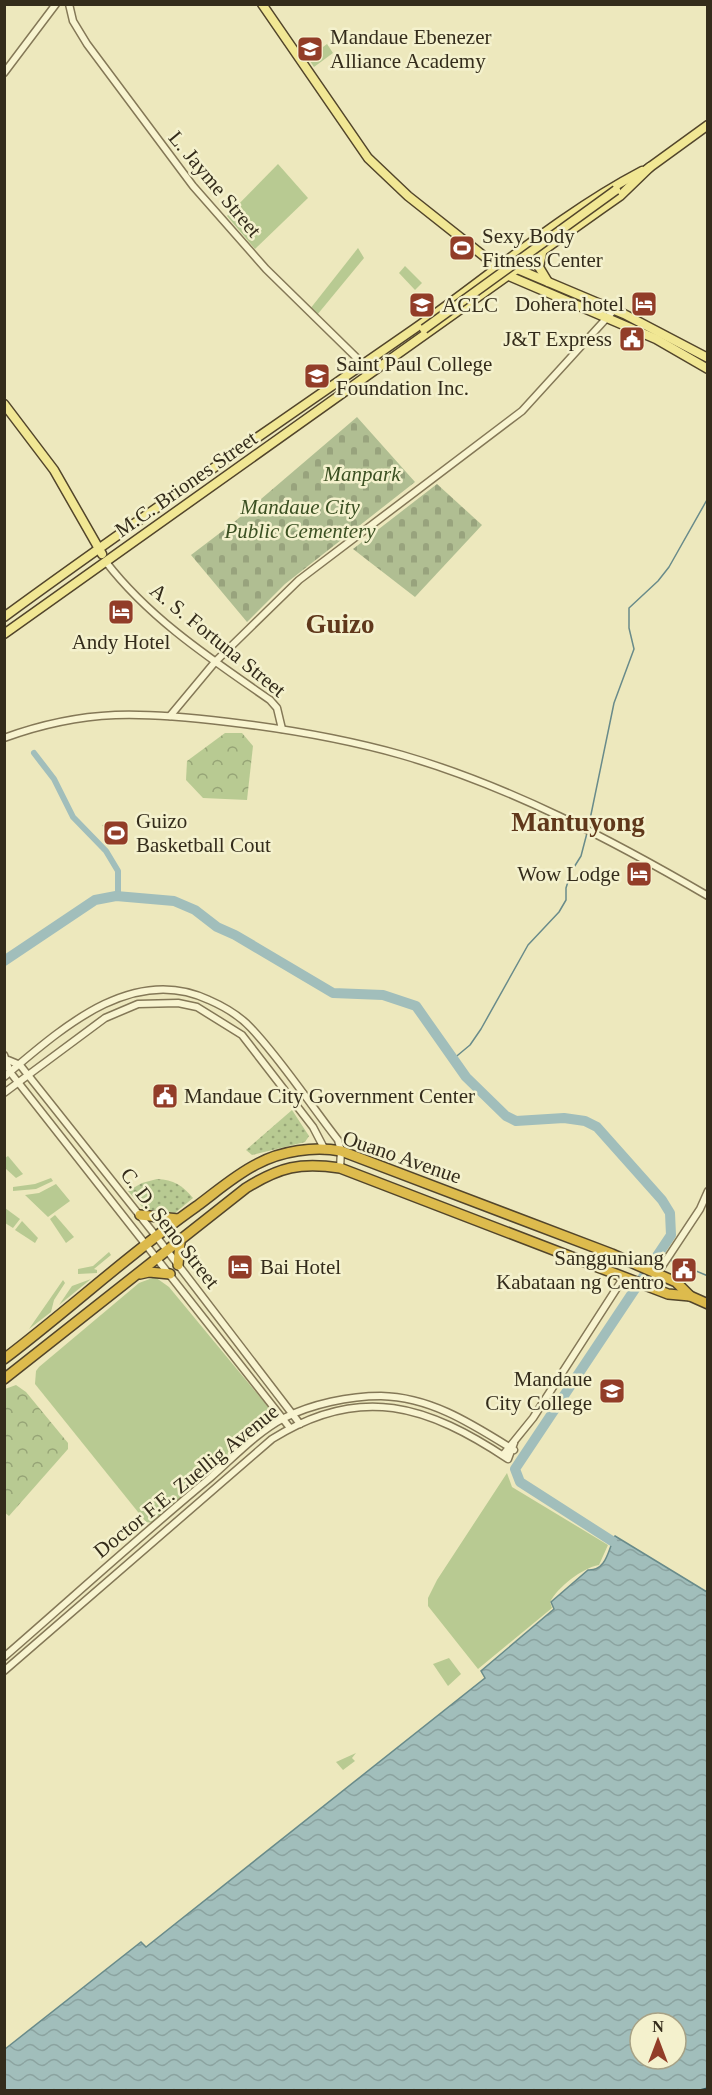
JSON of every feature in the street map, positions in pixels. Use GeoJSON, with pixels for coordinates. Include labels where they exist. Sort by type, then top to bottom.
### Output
{"type":"FeatureCollection","features":[{"type":"Feature","properties":{"kind":"highway","name":"Ouano Avenue"},"geometry":{"type":"LineString","coordinates":[[4,1359],[145,1243],[178,1219],[256,1164],[288,1153],[341,1151],[643,1267],[659,1271],[676,1282],[690,1296]]}},
{"type":"Feature","properties":{"kind":"highway","name":"Ouano Avenue"},"geometry":{"type":"LineString","coordinates":[[4,1379],[168,1252],[246,1188],[270,1173],[291,1166],[340,1168],[624,1278],[670,1294],[690,1296]]}},
{"type":"Feature","properties":{"kind":"highway"},"geometry":{"type":"LineString","coordinates":[[140,1215],[178,1219]]}},
{"type":"Feature","properties":{"kind":"highway"},"geometry":{"type":"LineString","coordinates":[[178,1265],[180,1242]]}},
{"type":"Feature","properties":{"kind":"highway"},"geometry":{"type":"LineString","coordinates":[[137,1275],[149,1272],[170,1274]]}},
{"type":"Feature","properties":{"kind":"highway"},"geometry":{"type":"LineString","coordinates":[[690,1296],[708,1304]]}},
{"type":"Feature","properties":{"kind":"main road"},"geometry":{"type":"LineString","coordinates":[[262,4],[347,130],[379,171],[489,258],[496,268],[528,285],[662,332],[708,358]]}},
{"type":"Feature","properties":{"kind":"main road","name":"M.C. Briones Street"},"geometry":{"type":"LineString","coordinates":[[387,362],[421,331],[708,125]]}},
{"type":"Feature","properties":{"kind":"main road","name":"M.C. Briones Street"},"geometry":{"type":"LineString","coordinates":[[4,634],[518,270],[620,196],[650,166]]}},
{"type":"Feature","properties":{"kind":"main road","name":"M.C. Briones Street"},"geometry":{"type":"LineString","coordinates":[[4,617],[382,351],[505,261],[614,186],[650,166]]}},
{"type":"Feature","properties":{"kind":"main road"},"geometry":{"type":"LineString","coordinates":[[542,252],[539,270],[550,284]]}},
{"type":"Feature","properties":{"kind":"main road"},"geometry":{"type":"LineString","coordinates":[[489,258],[505,261],[518,270],[611,313],[708,369]]}},
{"type":"Feature","properties":{"kind":"main road"},"geometry":{"type":"LineString","coordinates":[[484,278],[493,280],[493,288],[510,283],[528,285]]}},
{"type":"Feature","properties":{"kind":"main road","name":"M.C. Briones Street"},"geometry":{"type":"LineString","coordinates":[[382,351],[421,331]]}},
{"type":"Feature","properties":{"kind":"main road","name":"A. S. Fortuna Street"},"geometry":{"type":"LineString","coordinates":[[4,404],[54,470],[106,562]]}},
{"type":"Feature","properties":{"kind":"street"},"geometry":{"type":"LineString","coordinates":[[4,73],[56,4]]}},
{"type":"Feature","properties":{"kind":"street","name":"L. Jayme Street"},"geometry":{"type":"LineString","coordinates":[[69,4],[73,21],[87,44],[193,186],[266,269],[363,364]]}},
{"type":"Feature","properties":{"kind":"street"},"geometry":{"type":"LineString","coordinates":[[170,716],[215,662],[299,580],[522,411],[611,313]]}},
{"type":"Feature","properties":{"kind":"street","name":"A. S. Fortuna Street"},"geometry":{"type":"LineString","coordinates":[[106,562],[129,591],[215,662],[278,708],[282,729]]}},
{"type":"Feature","properties":{"kind":"street"},"geometry":{"type":"LineString","coordinates":[[4,738],[73,717],[124,713],[282,729],[352,742],[429,764],[498,790],[592,834],[708,896]]}},
{"type":"Feature","properties":{"kind":"street"},"geometry":{"type":"LineString","coordinates":[[7,1074],[81,1018],[118,996],[149,989],[186,992],[221,1005],[251,1028],[338,1140],[341,1151],[340,1168]]}},
{"type":"Feature","properties":{"kind":"street"},"geometry":{"type":"LineString","coordinates":[[4,1093],[105,1018],[122,1009],[156,1002],[197,1007],[242,1035],[313,1127],[325,1150]]}},
{"type":"Feature","properties":{"kind":"street","name":"C. D. Seno Street"},"geometry":{"type":"LineString","coordinates":[[6,1057],[20,1065],[77,1136],[300,1424]]}},
{"type":"Feature","properties":{"kind":"street","name":"C. D. Seno Street"},"geometry":{"type":"LineString","coordinates":[[6,1057],[7,1074],[18,1082],[67,1143],[290,1428]]}},
{"type":"Feature","properties":{"kind":"street"},"geometry":{"type":"LineString","coordinates":[[67,1143],[77,1136]]}},
{"type":"Feature","properties":{"kind":"street"},"geometry":{"type":"LineString","coordinates":[[649,1286],[671,1254],[708,1191]]}},
{"type":"Feature","properties":{"kind":"street"},"geometry":{"type":"LineString","coordinates":[[512,1446],[624,1278]]}},
{"type":"Feature","properties":{"kind":"street","name":"Doctor F.E. Zuellig Avenue"},"geometry":{"type":"LineString","coordinates":[[4,1657],[183,1500],[283,1419],[293,1414],[349,1399],[381,1396],[415,1401],[460,1417],[512,1446],[505,1457],[456,1426],[413,1411],[382,1407],[351,1408],[290,1428],[273,1439],[4,1671]]}},
{"type":"Feature","properties":{"kind":"green space"},"geometry":{"type":"Polygon","coordinates":[[[327,44],[333,53],[314,67],[308,58],[327,44]]]}},
{"type":"Feature","properties":{"kind":"green space"},"geometry":{"type":"Polygon","coordinates":[[[278,164],[308,198],[255,249],[227,216],[278,164]]]}},
{"type":"Feature","properties":{"kind":"green space"},"geometry":{"type":"Polygon","coordinates":[[[358,248],[364,258],[317,315],[310,309],[358,248]]]}},
{"type":"Feature","properties":{"kind":"green space"},"geometry":{"type":"Polygon","coordinates":[[[405,266],[422,283],[415,290],[399,273],[405,266]]]}},
{"type":"Feature","properties":{"kind":"green space"},"geometry":{"type":"Polygon","coordinates":[[[357,417],[415,482],[285,584],[247,622],[191,555],[233,523],[357,417]]]}},
{"type":"Feature","properties":{"kind":"green space"},"geometry":{"type":"Polygon","coordinates":[[[437,484],[482,525],[415,597],[353,549],[437,484]]]}},
{"type":"Feature","properties":{"kind":"green space"},"geometry":{"type":"Polygon","coordinates":[[[225,733],[242,733],[253,746],[247,800],[203,798],[186,780],[187,761],[225,733]]]}},
{"type":"Feature","properties":{"kind":"green space","name":"Guizo Basketball Cout"},"geometry":{"type":"Polygon","coordinates":[[[121,823],[128,836],[112,840],[102,825],[121,823]]]}},
{"type":"Feature","properties":{"kind":"green space"},"geometry":{"type":"Polygon","coordinates":[[[292,1110],[309,1136],[305,1142],[252,1155],[246,1150],[292,1110]]]}},
{"type":"Feature","properties":{"kind":"green space"},"geometry":{"type":"Polygon","coordinates":[[[8,1156],[23,1174],[16,1178],[5,1168],[5,1158],[8,1156]]]}},
{"type":"Feature","properties":{"kind":"green space"},"geometry":{"type":"Polygon","coordinates":[[[51,1178],[53,1181],[36,1189],[13,1191],[13,1187],[35,1184],[51,1178]]]}},
{"type":"Feature","properties":{"kind":"green space"},"geometry":{"type":"Polygon","coordinates":[[[157,1179],[177,1184],[193,1198],[175,1213],[144,1209],[128,1191],[142,1183],[157,1179]]]}},
{"type":"Feature","properties":{"kind":"green space"},"geometry":{"type":"Polygon","coordinates":[[[56,1184],[70,1201],[48,1217],[25,1195],[39,1193],[56,1184]]]}},
{"type":"Feature","properties":{"kind":"green space"},"geometry":{"type":"Polygon","coordinates":[[[5,1208],[20,1219],[13,1228],[5,1223],[5,1208]]]}},
{"type":"Feature","properties":{"kind":"green space"},"geometry":{"type":"Polygon","coordinates":[[[55,1215],[74,1237],[66,1243],[50,1219],[55,1215]]]}},
{"type":"Feature","properties":{"kind":"green space"},"geometry":{"type":"Polygon","coordinates":[[[22,1221],[38,1238],[35,1243],[15,1230],[22,1221]]]}},
{"type":"Feature","properties":{"kind":"green space"},"geometry":{"type":"Polygon","coordinates":[[[109,1252],[111,1255],[94,1269],[97,1273],[78,1274],[78,1269],[93,1266],[109,1252]]]}},
{"type":"Feature","properties":{"kind":"green space"},"geometry":{"type":"Polygon","coordinates":[[[155,1277],[169,1287],[269,1408],[273,1421],[153,1523],[146,1522],[35,1384],[36,1371],[39,1367],[139,1283],[155,1277]]]}},
{"type":"Feature","properties":{"kind":"green space"},"geometry":{"type":"Polygon","coordinates":[[[91,1279],[59,1305],[72,1286],[91,1279]]]}},
{"type":"Feature","properties":{"kind":"green space"},"geometry":{"type":"Polygon","coordinates":[[[63,1280],[65,1283],[54,1300],[51,1312],[29,1329],[63,1280]]]}},
{"type":"Feature","properties":{"kind":"green space"},"geometry":{"type":"Polygon","coordinates":[[[16,1385],[26,1392],[68,1443],[68,1449],[9,1516],[4,1512],[5,1389],[16,1385]]]}},
{"type":"Feature","properties":{"kind":"green space"},"geometry":{"type":"Polygon","coordinates":[[[507,1473],[512,1487],[608,1545],[599,1565],[585,1570],[565,1584],[550,1602],[552,1608],[478,1669],[428,1606],[428,1598],[437,1580],[507,1473]]]}},
{"type":"Feature","properties":{"kind":"green space"},"geometry":{"type":"Polygon","coordinates":[[[449,1658],[461,1674],[448,1686],[433,1664],[449,1658]]]}},
{"type":"Feature","properties":{"kind":"green space"},"geometry":{"type":"Polygon","coordinates":[[[356,1753],[352,1758],[355,1761],[343,1770],[336,1762],[356,1753]]]}},
{"type":"Feature","properties":{"kind":"water"},"geometry":{"type":"Polygon","coordinates":[[[615,1536],[707,1592],[707,2090],[5,2090],[5,2049],[141,1942],[146,1947],[485,1678],[481,1671],[554,1609],[551,1602],[588,1570],[599,1567],[606,1558],[615,1536]]]}},
{"type":"Feature","properties":{"kind":"waterway"},"geometry":{"type":"LineString","coordinates":[[588,829],[614,703],[634,649],[629,628],[629,608],[658,581],[669,567],[708,498]]}},
{"type":"Feature","properties":{"kind":"waterway"},"geometry":{"type":"LineString","coordinates":[[34,753],[54,779],[73,817],[106,851],[118,871],[118,897]]}},
{"type":"Feature","properties":{"kind":"waterway"},"geometry":{"type":"LineString","coordinates":[[452,1060],[470,1045],[528,945],[559,912],[566,900],[566,888],[571,872],[581,856],[587,833]]}},
{"type":"Feature","properties":{"kind":"waterway"},"geometry":{"type":"LineString","coordinates":[[4,961],[95,900],[116,896],[174,901],[195,910],[217,927],[235,935],[333,993],[383,995],[416,1006],[466,1077],[506,1116],[516,1121],[564,1118],[585,1121],[597,1127],[662,1200],[670,1213],[671,1235],[515,1469],[520,1482],[612,1541]]}},
{"type":"Feature","properties":{"kind":"waterway"},"geometry":{"type":"LineString","coordinates":[[660,1254],[666,1257]]}},
{"type":"Feature","properties":{"kind":"waterway"},"geometry":{"type":"LineString","coordinates":[[670,1260],[708,1276]]}},
{"type":"Feature","properties":{"kind":"ferry route"},"geometry":{"type":"LineString","coordinates":[[700,2090],[708,2088]]}},
{"type":"Feature","properties":{"kind":"place","name":"Mandaue Ebenezer Alliance Academy"},"geometry":{"type":"Point","coordinates":[310,49]}},
{"type":"Feature","properties":{"kind":"place","name":"Sexy Body Fitness Center"},"geometry":{"type":"Point","coordinates":[462,248]}},
{"type":"Feature","properties":{"kind":"place","name":"Dohera hotel"},"geometry":{"type":"Point","coordinates":[644,304]}},
{"type":"Feature","properties":{"kind":"place","name":"ACLC"},"geometry":{"type":"Point","coordinates":[422,305]}},
{"type":"Feature","properties":{"kind":"place","name":"J&T Express"},"geometry":{"type":"Point","coordinates":[632,339]}},
{"type":"Feature","properties":{"kind":"place","name":"Saint Paul College Foundation Inc."},"geometry":{"type":"Point","coordinates":[317,376]}},
{"type":"Feature","properties":{"kind":"place","name":"Andy Hotel"},"geometry":{"type":"Point","coordinates":[121,612]}},
{"type":"Feature","properties":{"kind":"place","name":"Guizo Basketball Cout"},"geometry":{"type":"Point","coordinates":[116,833]}},
{"type":"Feature","properties":{"kind":"place","name":"Wow Lodge"},"geometry":{"type":"Point","coordinates":[639,874]}},
{"type":"Feature","properties":{"kind":"place","name":"Mandaue City Government Center"},"geometry":{"type":"Point","coordinates":[165,1096]}},
{"type":"Feature","properties":{"kind":"place","name":"Bai Hotel"},"geometry":{"type":"Point","coordinates":[240,1267]}},
{"type":"Feature","properties":{"kind":"place","name":"Sangguniang Kabataan ng Centro"},"geometry":{"type":"Point","coordinates":[684,1270]}},
{"type":"Feature","properties":{"kind":"place","name":"Mandaue City College"},"geometry":{"type":"Point","coordinates":[612,1391]}},
{"type":"Feature","properties":{"kind":"district","name":"Guizo"},"geometry":{"type":"Point","coordinates":[340,624]}},
{"type":"Feature","properties":{"kind":"district","name":"Mantuyong"},"geometry":{"type":"Point","coordinates":[578,822]}},
{"type":"Feature","properties":{"kind":"park label","name":"Manpark"},"geometry":{"type":"Point","coordinates":[362,474]}},
{"type":"Feature","properties":{"kind":"park label","name":"Mandaue City Public Cementery"},"geometry":{"type":"Point","coordinates":[300,519]}}]}
